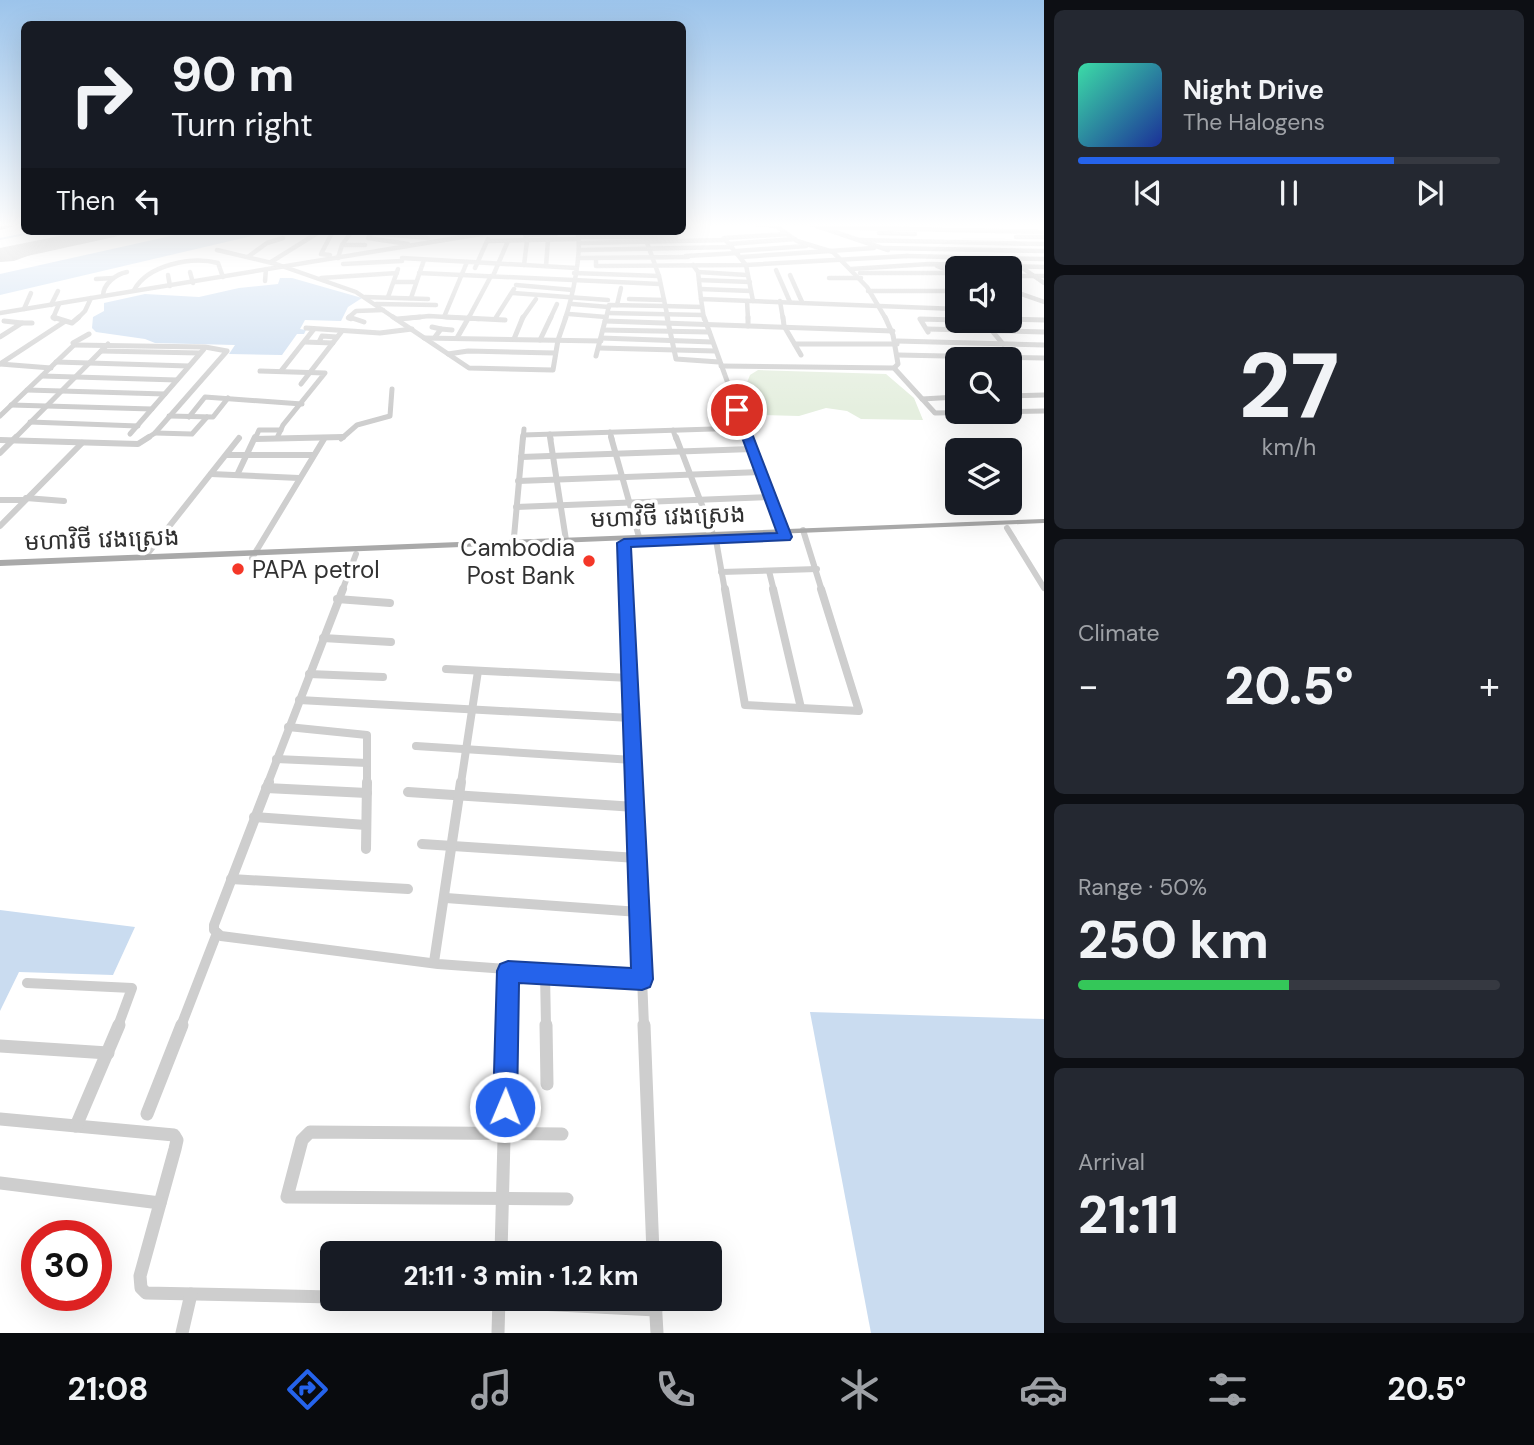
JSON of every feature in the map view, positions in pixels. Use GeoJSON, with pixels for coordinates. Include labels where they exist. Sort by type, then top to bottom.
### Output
{"type":"FeatureCollection","features":[{"type":"Feature","properties":{"kind":"main road","name":"មហាវិថី វេងស្រេង"},"geometry":{"type":"LineString","coordinates":[[0,568],[253,555],[624,543],[1044,521]]}},
{"type":"Feature","properties":{"kind":"main road","name":"មហាវិថី វេងស្រេង"},"geometry":{"type":"LineString","coordinates":[[804,533],[1044,526]]}},
{"type":"Feature","properties":{"kind":"main road","name":"មហាវិថី វេងស្រេង"},"geometry":{"type":"LineString","coordinates":[[512,545],[639,537],[714,537]]}},
{"type":"Feature","properties":{"kind":"main road","name":"មហាវិថី វេងស្រេង"},"geometry":{"type":"LineString","coordinates":[[0,563],[145,557],[355,554],[414,549]]}},
{"type":"Feature","properties":{"kind":"street"},"geometry":{"type":"LineString","coordinates":[[103,296],[109,285]]}},
{"type":"Feature","properties":{"kind":"street"},"geometry":{"type":"LineString","coordinates":[[134,290],[137,285]]}},
{"type":"Feature","properties":{"kind":"street"},"geometry":{"type":"LineString","coordinates":[[3,304],[2,313],[176,285]]}},
{"type":"Feature","properties":{"kind":"street"},"geometry":{"type":"LineString","coordinates":[[336,285],[365,297],[469,368],[552,370],[558,340],[573,301],[573,285]]}},
{"type":"Feature","properties":{"kind":"street"},"geometry":{"type":"LineString","coordinates":[[388,297],[393,285]]}},
{"type":"Feature","properties":{"kind":"street"},"geometry":{"type":"LineString","coordinates":[[411,298],[414,285]]}},
{"type":"Feature","properties":{"kind":"street"},"geometry":{"type":"LineString","coordinates":[[444,317],[456,285]]}},
{"type":"Feature","properties":{"kind":"street"},"geometry":{"type":"LineString","coordinates":[[457,338],[487,285]]}},
{"type":"Feature","properties":{"kind":"street"},"geometry":{"type":"LineString","coordinates":[[495,319],[516,285]]}},
{"type":"Feature","properties":{"kind":"street"},"geometry":{"type":"LineString","coordinates":[[518,285],[573,290]]}},
{"type":"Feature","properties":{"kind":"street"},"geometry":{"type":"LineString","coordinates":[[660,285],[678,360],[720,364],[894,368],[935,413],[1044,411]]}},
{"type":"Feature","properties":{"kind":"street"},"geometry":{"type":"LineString","coordinates":[[700,285],[705,323],[784,534]]}},
{"type":"Feature","properties":{"kind":"street"},"geometry":{"type":"LineString","coordinates":[[750,285],[754,301]]}},
{"type":"Feature","properties":{"kind":"street"},"geometry":{"type":"LineString","coordinates":[[783,285],[790,302]]}},
{"type":"Feature","properties":{"kind":"street"},"geometry":{"type":"LineString","coordinates":[[794,285],[802,302]]}},
{"type":"Feature","properties":{"kind":"street"},"geometry":{"type":"LineString","coordinates":[[865,285],[897,342],[898,364],[894,368]]}},
{"type":"Feature","properties":{"kind":"street"},"geometry":{"type":"LineString","coordinates":[[596,356],[607,314],[617,305],[621,288]]}},
{"type":"Feature","properties":{"kind":"street"},"geometry":{"type":"LineString","coordinates":[[700,289],[751,291]]}},
{"type":"Feature","properties":{"kind":"street"},"geometry":{"type":"LineString","coordinates":[[51,305],[58,291]]}},
{"type":"Feature","properties":{"kind":"street"},"geometry":{"type":"LineString","coordinates":[[868,291],[945,291]]}},
{"type":"Feature","properties":{"kind":"street"},"geometry":{"type":"LineString","coordinates":[[24,309],[31,293]]}},
{"type":"Feature","properties":{"kind":"street"},"geometry":{"type":"LineString","coordinates":[[513,293],[573,301],[608,300]]}},
{"type":"Feature","properties":{"kind":"street"},"geometry":{"type":"LineString","coordinates":[[1022,294],[1044,302]]}},
{"type":"Feature","properties":{"kind":"street"},"geometry":{"type":"LineString","coordinates":[[365,297],[428,299]]}},
{"type":"Feature","properties":{"kind":"street"},"geometry":{"type":"LineString","coordinates":[[59,304],[53,318],[73,323],[80,318],[90,298]]}},
{"type":"Feature","properties":{"kind":"street"},"geometry":{"type":"LineString","coordinates":[[514,340],[521,320],[536,299]]}},
{"type":"Feature","properties":{"kind":"street"},"geometry":{"type":"LineString","coordinates":[[629,299],[702,307]]}},
{"type":"Feature","properties":{"kind":"street"},"geometry":{"type":"LineString","coordinates":[[701,299],[945,308]]}},
{"type":"Feature","properties":{"kind":"street"},"geometry":{"type":"LineString","coordinates":[[573,301],[607,314],[668,323],[893,331]]}},
{"type":"Feature","properties":{"kind":"street"},"geometry":{"type":"LineString","coordinates":[[747,301],[748,326]]}},
{"type":"Feature","properties":{"kind":"street"},"geometry":{"type":"LineString","coordinates":[[780,301],[784,326],[801,355]]}},
{"type":"Feature","properties":{"kind":"street"},"geometry":{"type":"LineString","coordinates":[[374,304],[436,305]]}},
{"type":"Feature","properties":{"kind":"street"},"geometry":{"type":"LineString","coordinates":[[540,340],[557,304]]}},
{"type":"Feature","properties":{"kind":"street"},"geometry":{"type":"LineString","coordinates":[[617,305],[664,304]]}},
{"type":"Feature","properties":{"kind":"street"},"geometry":{"type":"LineString","coordinates":[[423,312],[425,305]]}},
{"type":"Feature","properties":{"kind":"street"},"geometry":{"type":"LineString","coordinates":[[364,322],[348,318],[356,311],[383,310]]}},
{"type":"Feature","properties":{"kind":"street"},"geometry":{"type":"LineString","coordinates":[[2,323],[11,311]]}},
{"type":"Feature","properties":{"kind":"street"},"geometry":{"type":"LineString","coordinates":[[569,314],[703,315]]}},
{"type":"Feature","properties":{"kind":"street"},"geometry":{"type":"LineString","coordinates":[[397,319],[444,317],[505,320]]}},
{"type":"Feature","properties":{"kind":"street"},"geometry":{"type":"LineString","coordinates":[[935,342],[920,319],[945,320]]}},
{"type":"Feature","properties":{"kind":"street"},"geometry":{"type":"LineString","coordinates":[[1022,319],[1044,320]]}},
{"type":"Feature","properties":{"kind":"street"},"geometry":{"type":"LineString","coordinates":[[0,364],[64,322]]}},
{"type":"Feature","properties":{"kind":"street"},"geometry":{"type":"LineString","coordinates":[[2,323],[32,323]]}},
{"type":"Feature","properties":{"kind":"street"},"geometry":{"type":"LineString","coordinates":[[0,337],[22,323]]}},
{"type":"Feature","properties":{"kind":"street"},"geometry":{"type":"LineString","coordinates":[[432,327],[452,330]]}},
{"type":"Feature","properties":{"kind":"street"},"geometry":{"type":"LineString","coordinates":[[306,328],[386,333],[412,329]]}},
{"type":"Feature","properties":{"kind":"street"},"geometry":{"type":"LineString","coordinates":[[281,371],[314,329]]}},
{"type":"Feature","properties":{"kind":"street"},"geometry":{"type":"LineString","coordinates":[[435,337],[441,329]]}},
{"type":"Feature","properties":{"kind":"street"},"geometry":{"type":"LineString","coordinates":[[319,342],[326,330]]}},
{"type":"Feature","properties":{"kind":"street"},"geometry":{"type":"LineString","coordinates":[[603,330],[709,332]]}},
{"type":"Feature","properties":{"kind":"street"},"geometry":{"type":"LineString","coordinates":[[927,330],[945,330]]}},
{"type":"Feature","properties":{"kind":"street"},"geometry":{"type":"LineString","coordinates":[[301,384],[342,331]]}},
{"type":"Feature","properties":{"kind":"street"},"geometry":{"type":"LineString","coordinates":[[493,339],[496,332]]}},
{"type":"Feature","properties":{"kind":"street"},"geometry":{"type":"LineString","coordinates":[[1022,332],[1044,332]]}},
{"type":"Feature","properties":{"kind":"street"},"geometry":{"type":"LineString","coordinates":[[993,333],[1004,347]]}},
{"type":"Feature","properties":{"kind":"street"},"geometry":{"type":"LineString","coordinates":[[0,416],[51,368],[71,343],[89,334]]}},
{"type":"Feature","properties":{"kind":"street"},"geometry":{"type":"LineString","coordinates":[[322,336],[337,337]]}},
{"type":"Feature","properties":{"kind":"street"},"geometry":{"type":"LineString","coordinates":[[424,338],[712,342]]}},
{"type":"Feature","properties":{"kind":"street"},"geometry":{"type":"LineString","coordinates":[[305,342],[333,343]]}},
{"type":"Feature","properties":{"kind":"street"},"geometry":{"type":"LineString","coordinates":[[795,344],[935,342],[1044,345]]}},
{"type":"Feature","properties":{"kind":"street"},"geometry":{"type":"LineString","coordinates":[[0,440],[135,445],[155,433],[226,349],[71,343]]}},
{"type":"Feature","properties":{"kind":"street"},"geometry":{"type":"LineString","coordinates":[[0,453],[108,344]]}},
{"type":"Feature","properties":{"kind":"street"},"geometry":{"type":"LineString","coordinates":[[599,348],[715,351]]}},
{"type":"Feature","properties":{"kind":"street"},"geometry":{"type":"LineString","coordinates":[[101,351],[202,351],[130,434]]}},
{"type":"Feature","properties":{"kind":"street"},"geometry":{"type":"LineString","coordinates":[[448,354],[474,351],[555,354]]}},
{"type":"Feature","properties":{"kind":"street"},"geometry":{"type":"LineString","coordinates":[[898,355],[945,356]]}},
{"type":"Feature","properties":{"kind":"street"},"geometry":{"type":"LineString","coordinates":[[1022,357],[1044,358]]}},
{"type":"Feature","properties":{"kind":"street"},"geometry":{"type":"LineString","coordinates":[[56,362],[189,366]]}},
{"type":"Feature","properties":{"kind":"street"},"geometry":{"type":"LineString","coordinates":[[0,364],[51,368]]}},
{"type":"Feature","properties":{"kind":"street"},"geometry":{"type":"LineString","coordinates":[[260,371],[325,373],[277,438]]}},
{"type":"Feature","properties":{"kind":"street"},"geometry":{"type":"LineString","coordinates":[[42,376],[177,380]]}},
{"type":"Feature","properties":{"kind":"street"},"geometry":{"type":"LineString","coordinates":[[254,439],[341,439],[356,425],[390,416],[393,389]]}},
{"type":"Feature","properties":{"kind":"street"},"geometry":{"type":"LineString","coordinates":[[27,390],[165,394]]}},
{"type":"Feature","properties":{"kind":"street"},"geometry":{"type":"LineString","coordinates":[[1022,396],[1044,395]]}},
{"type":"Feature","properties":{"kind":"street"},"geometry":{"type":"LineString","coordinates":[[188,417],[205,397],[302,404]]}},
{"type":"Feature","properties":{"kind":"street"},"geometry":{"type":"LineString","coordinates":[[169,416],[213,416],[228,398]]}},
{"type":"Feature","properties":{"kind":"street"},"geometry":{"type":"LineString","coordinates":[[922,399],[945,398]]}},
{"type":"Feature","properties":{"kind":"street"},"geometry":{"type":"LineString","coordinates":[[11,405],[152,409]]}},
{"type":"Feature","properties":{"kind":"street"},"geometry":{"type":"LineString","coordinates":[[155,433],[192,434],[207,417]]}},
{"type":"Feature","properties":{"kind":"street"},"geometry":{"type":"LineString","coordinates":[[30,422],[138,426]]}},
{"type":"Feature","properties":{"kind":"street"},"geometry":{"type":"LineString","coordinates":[[512,545],[523,432],[550,434],[744,428]]}},
{"type":"Feature","properties":{"kind":"street"},"geometry":{"type":"LineString","coordinates":[[239,473],[259,430],[281,430]]}},
{"type":"Feature","properties":{"kind":"street"},"geometry":{"type":"LineString","coordinates":[[673,430],[714,537],[745,705],[859,711],[804,533]]}},
{"type":"Feature","properties":{"kind":"street"},"geometry":{"type":"LineString","coordinates":[[610,432],[639,537]]}},
{"type":"Feature","properties":{"kind":"street"},"geometry":{"type":"LineString","coordinates":[[550,434],[566,540]]}},
{"type":"Feature","properties":{"kind":"street"},"geometry":{"type":"LineString","coordinates":[[145,557],[239,438]]}},
{"type":"Feature","properties":{"kind":"street"},"geometry":{"type":"LineString","coordinates":[[253,555],[324,439]]}},
{"type":"Feature","properties":{"kind":"street"},"geometry":{"type":"LineString","coordinates":[[0,526],[82,443]]}},
{"type":"Feature","properties":{"kind":"street"},"geometry":{"type":"LineString","coordinates":[[521,457],[752,449]]}},
{"type":"Feature","properties":{"kind":"street"},"geometry":{"type":"LineString","coordinates":[[227,454],[313,455]]}},
{"type":"Feature","properties":{"kind":"street"},"geometry":{"type":"LineString","coordinates":[[518,481],[761,472]]}},
{"type":"Feature","properties":{"kind":"street"},"geometry":{"type":"LineString","coordinates":[[211,474],[239,473],[260,474],[262,478],[299,478]]}},
{"type":"Feature","properties":{"kind":"street"},"geometry":{"type":"LineString","coordinates":[[516,507],[770,498]]}},
{"type":"Feature","properties":{"kind":"street"},"geometry":{"type":"LineString","coordinates":[[0,500],[64,501]]}},
{"type":"Feature","properties":{"kind":"street"},"geometry":{"type":"LineString","coordinates":[[1007,528],[1044,588]]}},
{"type":"Feature","properties":{"kind":"street"},"geometry":{"type":"LineString","coordinates":[[624,543],[653,1241]]}},
{"type":"Feature","properties":{"kind":"street"},"geometry":{"type":"LineString","coordinates":[[355,554],[214,925],[217,933],[221,936],[282,946],[508,971],[642,979]]}},
{"type":"Feature","properties":{"kind":"street"},"geometry":{"type":"LineString","coordinates":[[721,572],[817,569]]}},
{"type":"Feature","properties":{"kind":"street"},"geometry":{"type":"LineString","coordinates":[[769,571],[801,708]]}},
{"type":"Feature","properties":{"kind":"street"},"geometry":{"type":"LineString","coordinates":[[337,599],[390,603]]}},
{"type":"Feature","properties":{"kind":"street"},"geometry":{"type":"LineString","coordinates":[[323,638],[391,642]]}},
{"type":"Feature","properties":{"kind":"street"},"geometry":{"type":"LineString","coordinates":[[446,669],[630,678]]}},
{"type":"Feature","properties":{"kind":"street"},"geometry":{"type":"LineString","coordinates":[[434,962],[446,898],[478,671]]}},
{"type":"Feature","properties":{"kind":"street"},"geometry":{"type":"LineString","coordinates":[[309,674],[383,677]]}},
{"type":"Feature","properties":{"kind":"street"},"geometry":{"type":"LineString","coordinates":[[299,700],[631,718]]}},
{"type":"Feature","properties":{"kind":"street"},"geometry":{"type":"LineString","coordinates":[[288,727],[368,735],[366,849]]}},
{"type":"Feature","properties":{"kind":"street"},"geometry":{"type":"LineString","coordinates":[[416,746],[633,761]]}},
{"type":"Feature","properties":{"kind":"street"},"geometry":{"type":"LineString","coordinates":[[276,759],[367,763]]}},
{"type":"Feature","properties":{"kind":"street"},"geometry":{"type":"LineString","coordinates":[[266,788],[367,793]]}},
{"type":"Feature","properties":{"kind":"street"},"geometry":{"type":"LineString","coordinates":[[408,792],[635,807]]}},
{"type":"Feature","properties":{"kind":"street"},"geometry":{"type":"LineString","coordinates":[[254,817],[366,825]]}},
{"type":"Feature","properties":{"kind":"street"},"geometry":{"type":"LineString","coordinates":[[422,844],[637,858]]}},
{"type":"Feature","properties":{"kind":"street"},"geometry":{"type":"LineString","coordinates":[[231,880],[408,888]]}},
{"type":"Feature","properties":{"kind":"street"},"geometry":{"type":"LineString","coordinates":[[446,898],[639,912]]}},
{"type":"Feature","properties":{"kind":"street"},"geometry":{"type":"LineString","coordinates":[[146,1114],[217,933]]}},
{"type":"Feature","properties":{"kind":"street"},"geometry":{"type":"LineString","coordinates":[[500,1241],[508,971]]}},
{"type":"Feature","properties":{"kind":"street"},"geometry":{"type":"LineString","coordinates":[[545,974],[547,1084]]}},
{"type":"Feature","properties":{"kind":"street"},"geometry":{"type":"LineString","coordinates":[[27,983],[132,988],[108,1053],[76,1126]]}},
{"type":"Feature","properties":{"kind":"street"},"geometry":{"type":"LineString","coordinates":[[0,1046],[108,1053]]}},
{"type":"Feature","properties":{"kind":"street"},"geometry":{"type":"LineString","coordinates":[[0,1119],[174,1135],[177,1140],[140,1276],[141,1287],[146,1293],[320,1297]]}},
{"type":"Feature","properties":{"kind":"street"},"geometry":{"type":"LineString","coordinates":[[562,1134],[310,1132],[302,1140],[287,1197],[567,1199]]}},
{"type":"Feature","properties":{"kind":"street"},"geometry":{"type":"LineString","coordinates":[[0,1183],[160,1203]]}},
{"type":"Feature","properties":{"kind":"street"},"geometry":{"type":"LineString","coordinates":[[182,1333],[191,1294]]}},
{"type":"Feature","properties":{"kind":"street"},"geometry":{"type":"LineString","coordinates":[[498,1333],[499,1311]]}},
{"type":"Feature","properties":{"kind":"street"},"geometry":{"type":"LineString","coordinates":[[655,1311],[657,1333]]}},
{"type":"Feature","properties":{"kind":"green space"},"geometry":{"type":"Polygon","coordinates":[[[758,370],[886,374],[914,398],[923,420],[861,419],[847,411],[826,408],[799,416],[757,415],[744,390],[750,375],[758,370]]]}},
{"type":"Feature","properties":{"kind":"water"},"geometry":{"type":"Polygon","coordinates":[[[0,285],[42,285],[0,295],[0,285]]]}},
{"type":"Feature","properties":{"kind":"water"},"geometry":{"type":"Polygon","coordinates":[[[317,285],[362,298],[348,307],[341,321],[305,320],[300,329],[306,330],[304,334],[297,334],[282,355],[229,354],[235,345],[155,343],[96,332],[92,328],[93,317],[104,311],[104,303],[145,294],[199,297],[239,288],[317,285]]]}},
{"type":"Feature","properties":{"kind":"water"},"geometry":{"type":"Polygon","coordinates":[[[0,910],[135,927],[113,975],[19,972],[0,1011],[0,910]]]}},
{"type":"Feature","properties":{"kind":"water"},"geometry":{"type":"Polygon","coordinates":[[[810,1012],[1044,1019],[1044,1333],[871,1333],[810,1012]]]}},
{"type":"Feature","properties":{"kind":"place","name":"Cambodia Post Bank"},"geometry":{"type":"Point","coordinates":[589,561]}},
{"type":"Feature","properties":{"kind":"place","name":"PAPA petrol"},"geometry":{"type":"Point","coordinates":[238,569]}},
{"type":"Feature","properties":{"kind":"route"},"geometry":{"type":"LineString","coordinates":[[505,1107],[508,971],[642,979],[624,543],[785,537],[737,410]]}}]}
